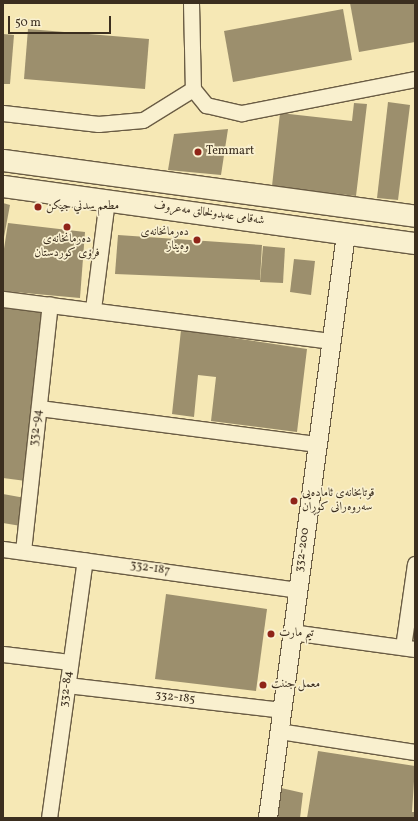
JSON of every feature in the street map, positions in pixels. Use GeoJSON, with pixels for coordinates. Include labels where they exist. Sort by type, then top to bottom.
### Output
{"type":"FeatureCollection","features":[{"type":"Feature","properties":{"kind":"main road"},"geometry":{"type":"LineString","coordinates":[[3,160],[415,216]]}},
{"type":"Feature","properties":{"kind":"main road","name":"شەقامی عەبدولخالق مەعروف"},"geometry":{"type":"LineString","coordinates":[[3,186],[415,243]]}},
{"type":"Feature","properties":{"kind":"street"},"geometry":{"type":"LineString","coordinates":[[191,3],[193,88],[206,105],[242,113],[415,79]]}},
{"type":"Feature","properties":{"kind":"street"},"geometry":{"type":"LineString","coordinates":[[3,113],[98,124],[143,120],[193,88]]}},
{"type":"Feature","properties":{"kind":"street"},"geometry":{"type":"LineString","coordinates":[[93,309],[108,200]]}},
{"type":"Feature","properties":{"kind":"street","name":"332-200"},"geometry":{"type":"LineString","coordinates":[[268,818],[291,632],[346,234]]}},
{"type":"Feature","properties":{"kind":"street"},"geometry":{"type":"LineString","coordinates":[[3,299],[93,309],[332,341]]}},
{"type":"Feature","properties":{"kind":"street","name":"332-94"},"geometry":{"type":"LineString","coordinates":[[23,551],[50,304]]}},
{"type":"Feature","properties":{"kind":"street"},"geometry":{"type":"LineString","coordinates":[[39,408],[318,444]]}},
{"type":"Feature","properties":{"kind":"street","name":"332-187"},"geometry":{"type":"LineString","coordinates":[[3,549],[297,590]]}},
{"type":"Feature","properties":{"kind":"street","name":"332-84"},"geometry":{"type":"LineString","coordinates":[[49,818],[85,560]]}},
{"type":"Feature","properties":{"kind":"street"},"geometry":{"type":"LineString","coordinates":[[291,632],[409,648],[415,564]]}},
{"type":"Feature","properties":{"kind":"street"},"geometry":{"type":"LineString","coordinates":[[3,654],[70,662]]}},
{"type":"Feature","properties":{"kind":"street","name":"332-185"},"geometry":{"type":"LineString","coordinates":[[67,685],[282,710]]}},
{"type":"Feature","properties":{"kind":"street"},"geometry":{"type":"LineString","coordinates":[[279,732],[415,752]]}},
{"type":"Feature","properties":{"kind":"building"},"geometry":{"type":"Polygon","coordinates":[[[350,3],[415,3],[415,42],[359,52],[350,3]]]}},
{"type":"Feature","properties":{"kind":"building"},"geometry":{"type":"Polygon","coordinates":[[[343,9],[352,60],[233,82],[224,31],[343,9]]]}},
{"type":"Feature","properties":{"kind":"building"},"geometry":{"type":"Polygon","coordinates":[[[28,29],[149,39],[145,89],[24,79],[28,29]]]}},
{"type":"Feature","properties":{"kind":"building"},"geometry":{"type":"Polygon","coordinates":[[[3,34],[14,35],[10,84],[3,84],[3,34]]]}},
{"type":"Feature","properties":{"kind":"building"},"geometry":{"type":"Polygon","coordinates":[[[388,102],[410,105],[398,200],[377,198],[388,102]]]}},
{"type":"Feature","properties":{"kind":"building"},"geometry":{"type":"Polygon","coordinates":[[[354,103],[367,104],[356,196],[272,186],[280,113],[352,121],[354,103]]]}},
{"type":"Feature","properties":{"kind":"building","name":"Temmart"},"geometry":{"type":"Polygon","coordinates":[[[228,129],[221,175],[168,170],[174,134],[228,129]]]}},
{"type":"Feature","properties":{"kind":"building"},"geometry":{"type":"Polygon","coordinates":[[[3,203],[10,205],[4,237],[3,237],[3,203]]]}},
{"type":"Feature","properties":{"kind":"building"},"geometry":{"type":"Polygon","coordinates":[[[8,223],[85,232],[80,298],[3,291],[3,255],[8,223]]]}},
{"type":"Feature","properties":{"kind":"building"},"geometry":{"type":"Polygon","coordinates":[[[118,235],[262,245],[260,280],[115,274],[118,235]]]}},
{"type":"Feature","properties":{"kind":"building"},"geometry":{"type":"Polygon","coordinates":[[[263,246],[285,248],[283,283],[260,282],[263,246]]]}},
{"type":"Feature","properties":{"kind":"building"},"geometry":{"type":"Polygon","coordinates":[[[294,259],[315,261],[311,295],[290,292],[294,259]]]}},
{"type":"Feature","properties":{"kind":"building"},"geometry":{"type":"Polygon","coordinates":[[[3,304],[46,309],[26,481],[3,478],[3,304]]]}},
{"type":"Feature","properties":{"kind":"building"},"geometry":{"type":"Polygon","coordinates":[[[181,330],[307,349],[297,432],[211,421],[216,377],[198,375],[194,417],[172,414],[181,330]]]}},
{"type":"Feature","properties":{"kind":"building"},"geometry":{"type":"Polygon","coordinates":[[[3,494],[25,498],[21,526],[3,523],[3,494]]]}},
{"type":"Feature","properties":{"kind":"building"},"geometry":{"type":"Polygon","coordinates":[[[166,594],[267,609],[256,691],[155,679],[166,594]]]}},
{"type":"Feature","properties":{"kind":"building"},"geometry":{"type":"Polygon","coordinates":[[[318,751],[415,766],[412,812],[415,812],[415,818],[307,818],[318,751]]]}},
{"type":"Feature","properties":{"kind":"building"},"geometry":{"type":"Polygon","coordinates":[[[281,788],[303,793],[300,818],[278,818],[281,788]]]}},
{"type":"Feature","properties":{"kind":"place","name":"Temmart"},"geometry":{"type":"Point","coordinates":[198,152]}},
{"type":"Feature","properties":{"kind":"place","name":"مطعم سدني جيكن"},"geometry":{"type":"Point","coordinates":[38,207]}},
{"type":"Feature","properties":{"kind":"place","name":"دەرمانخانەی فرۆی کوردستان"},"geometry":{"type":"Point","coordinates":[67,227]}},
{"type":"Feature","properties":{"kind":"place","name":"دەرمانخانەی وەیناز"},"geometry":{"type":"Point","coordinates":[197,240]}},
{"type":"Feature","properties":{"kind":"place","name":"قوتابخانەی ئامادەیی سەروەرانی کوڕان"},"geometry":{"type":"Point","coordinates":[294,501]}},
{"type":"Feature","properties":{"kind":"place","name":"تيم مارت"},"geometry":{"type":"Point","coordinates":[271,634]}},
{"type":"Feature","properties":{"kind":"place","name":"معمل جننت"},"geometry":{"type":"Point","coordinates":[263,685]}}]}
